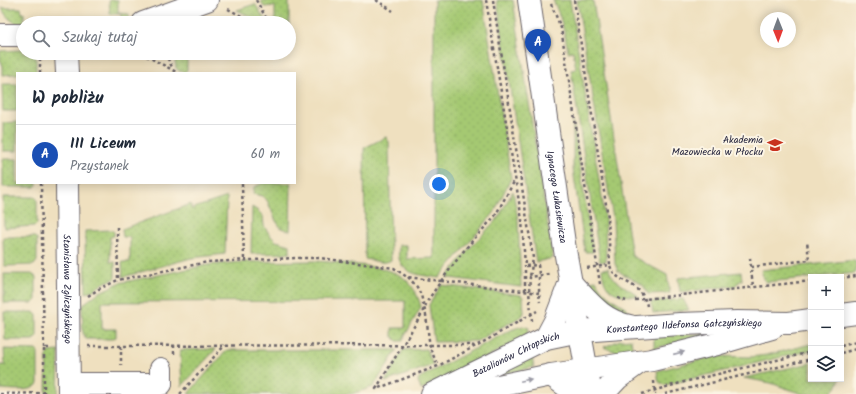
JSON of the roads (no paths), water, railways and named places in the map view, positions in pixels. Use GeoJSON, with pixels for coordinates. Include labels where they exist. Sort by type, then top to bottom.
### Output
{"type":"FeatureCollection","features":[{"type":"Feature","properties":{"kind":"street"},"geometry":{"type":"LineString","coordinates":[[162,16],[207,0]]}},
{"type":"Feature","properties":{"kind":"street","name":"Ignacego Łukasiewicza"},"geometry":{"type":"LineString","coordinates":[[529,0],[570,282],[591,394]]}},
{"type":"Feature","properties":{"kind":"street"},"geometry":{"type":"LineString","coordinates":[[0,35],[16,35]]}},
{"type":"Feature","properties":{"kind":"street"},"geometry":{"type":"LineString","coordinates":[[66,60],[67,72]]}},
{"type":"Feature","properties":{"kind":"street","name":"Stanisława Zgliczyńskiego"},"geometry":{"type":"LineString","coordinates":[[67,184],[69,389]]}},
{"type":"Feature","properties":{"kind":"street"},"geometry":{"type":"LineString","coordinates":[[546,338],[570,282],[593,306],[610,320],[638,328]]}},
{"type":"Feature","properties":{"kind":"street"},"geometry":{"type":"LineString","coordinates":[[844,316],[856,314]]}},
{"type":"Feature","properties":{"kind":"street","name":"Konstantego Ildefonsa Gałczyńskiego"},"geometry":{"type":"LineString","coordinates":[[580,331],[680,324],[738,322],[789,323],[808,320]]}},
{"type":"Feature","properties":{"kind":"street","name":"Konstantego Ildefonsa Gałczyńskiego"},"geometry":{"type":"LineString","coordinates":[[586,369],[641,362],[731,341],[789,323]]}},
{"type":"Feature","properties":{"kind":"street","name":"Batalionów Chłopskich"},"geometry":{"type":"LineString","coordinates":[[432,394],[546,338],[580,331]]}},
{"type":"Feature","properties":{"kind":"street"},"geometry":{"type":"LineString","coordinates":[[603,394],[618,378],[641,362]]}},
{"type":"Feature","properties":{"kind":"street","name":"Batalionów Chłopskich"},"geometry":{"type":"LineString","coordinates":[[460,394],[551,374],[586,369]]}},
{"type":"Feature","properties":{"kind":"street"},"geometry":{"type":"LineString","coordinates":[[69,389],[160,384],[161,370]]}},
{"type":"Feature","properties":{"kind":"street"},"geometry":{"type":"LineString","coordinates":[[551,374],[576,394]]}},
{"type":"Feature","properties":{"kind":"place","name":"III Liceum"},"geometry":{"type":"Point","coordinates":[538,62]}},
{"type":"Feature","properties":{"kind":"place","name":"Akademia Mazowiecka w Płocku"},"geometry":{"type":"Point","coordinates":[775,145]}}]}
